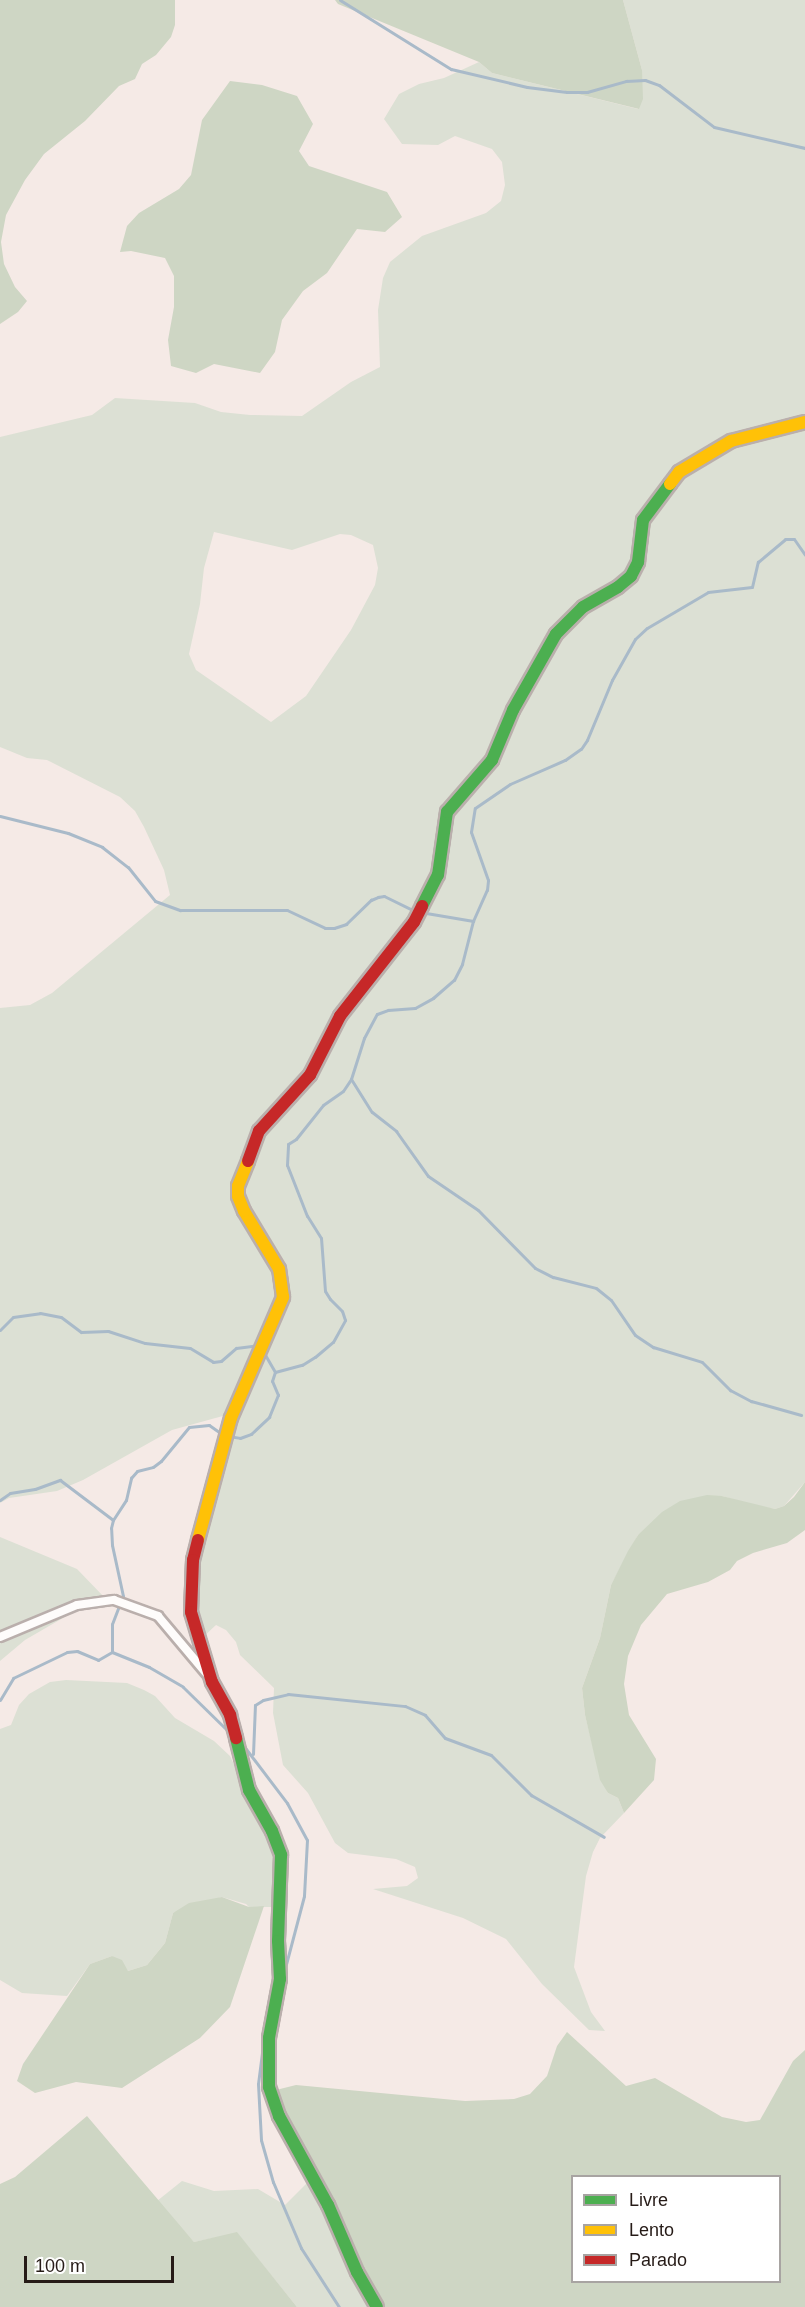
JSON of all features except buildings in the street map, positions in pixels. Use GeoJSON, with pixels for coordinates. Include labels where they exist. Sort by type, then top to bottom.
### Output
{"type":"FeatureCollection","features":[{"type":"Feature","properties":{"kind":"street"},"geometry":{"type":"LineString","coordinates":[[212,1682],[196,1636],[191,1612],[193,1560],[231,1418],[283,1297],[279,1269],[244,1211],[238,1196],[241,1178],[256,1137],[264,1124],[310,1075],[340,1016],[414,922],[438,875],[447,812],[492,760],[513,710],[556,634],[583,607],[618,587],[631,576],[638,562],[643,520],[653,503],[679,472],[717,447],[746,436],[805,422]]}},
{"type":"Feature","properties":{"kind":"street"},"geometry":{"type":"LineString","coordinates":[[0,1637],[71,1606],[114,1600],[158,1616],[179,1638],[212,1682],[230,1715],[249,1790],[272,1831],[281,1855],[278,1941],[280,1979],[269,2038],[267,2064],[269,2087],[279,2116],[328,2205],[357,2272],[377,2307]]}},
{"type":"Feature","properties":{"kind":"shaded area"},"geometry":{"type":"Polygon","coordinates":[[[623,0],[805,0],[805,1482],[784,1506],[775,1509],[722,1496],[638,1535],[611,1585],[600,1638],[582,1688],[585,1715],[608,1793],[618,1798],[624,1813],[600,1838],[593,1852],[586,1876],[574,1967],[591,2012],[605,2031],[589,2030],[542,1984],[506,1939],[463,1918],[373,1889],[407,1886],[418,1878],[415,1867],[396,1859],[348,1853],[335,1843],[308,1793],[283,1765],[273,1713],[274,1688],[240,1655],[236,1642],[226,1630],[216,1625],[201,1639],[193,1592],[201,1540],[230,1414],[172,1430],[83,1480],[57,1491],[9,1498],[0,1503],[0,1008],[30,1005],[52,993],[170,895],[164,870],[144,827],[135,811],[120,797],[47,760],[27,758],[0,747],[0,437],[92,415],[115,398],[195,403],[221,412],[250,415],[302,416],[351,382],[380,367],[378,310],[383,278],[390,262],[422,236],[486,213],[501,201],[505,185],[502,162],[492,149],[455,136],[438,145],[402,144],[384,119],[399,94],[419,84],[444,78],[479,62],[492,73],[638,109],[642,70],[623,0]],[[214,532],[204,568],[200,604],[189,654],[196,670],[271,722],[306,696],[351,630],[375,585],[378,568],[373,545],[351,535],[340,534],[292,550],[214,532]]]}},
{"type":"Feature","properties":{"kind":"shaded area"},"geometry":{"type":"Polygon","coordinates":[[[0,1537],[77,1569],[105,1598],[75,1611],[25,1640],[0,1661],[0,1537]]]}},
{"type":"Feature","properties":{"kind":"shaded area"},"geometry":{"type":"Polygon","coordinates":[[[66,1680],[127,1683],[144,1690],[155,1696],[175,1718],[214,1741],[230,1756],[277,1854],[281,1907],[249,1907],[222,1897],[173,1913],[165,1943],[147,1965],[128,1971],[112,1956],[90,1964],[67,1996],[22,1993],[0,1980],[0,1729],[11,1725],[19,1705],[29,1694],[50,1682],[66,1680]]]}},
{"type":"Feature","properties":{"kind":"shaded area"},"geometry":{"type":"Polygon","coordinates":[[[314,2176],[381,2307],[297,2307],[237,2233],[194,2242],[157,2201],[182,2181],[214,2191],[258,2189],[285,2205],[314,2176]]]}},
{"type":"Feature","properties":{"kind":"green space"},"geometry":{"type":"Polygon","coordinates":[[[0,0],[175,0],[175,25],[171,37],[156,55],[142,64],[135,79],[119,86],[85,121],[44,154],[25,180],[6,215],[1,242],[4,264],[15,287],[27,301],[18,312],[0,324],[0,0]]]}},
{"type":"Feature","properties":{"kind":"green space"},"geometry":{"type":"Polygon","coordinates":[[[335,0],[623,0],[642,70],[643,99],[639,109],[492,73],[479,62],[338,4],[335,0]]]}},
{"type":"Feature","properties":{"kind":"green space"},"geometry":{"type":"Polygon","coordinates":[[[230,81],[262,85],[297,96],[313,124],[299,151],[309,166],[387,192],[402,217],[385,232],[357,229],[327,273],[303,291],[282,320],[275,352],[260,373],[214,364],[196,373],[171,366],[168,340],[174,307],[174,276],[165,258],[131,251],[120,252],[127,226],[139,213],[179,189],[191,175],[202,120],[230,81]]]}},
{"type":"Feature","properties":{"kind":"green space"},"geometry":{"type":"Polygon","coordinates":[[[805,1482],[805,1530],[787,1543],[753,1553],[737,1561],[730,1570],[708,1582],[667,1594],[641,1625],[628,1656],[624,1684],[629,1715],[656,1759],[654,1780],[624,1813],[618,1798],[608,1793],[600,1780],[585,1715],[582,1688],[600,1638],[611,1585],[628,1551],[638,1535],[662,1512],[680,1501],[707,1495],[722,1496],[775,1509],[784,1506],[794,1497],[805,1482]]]}},
{"type":"Feature","properties":{"kind":"green space"},"geometry":{"type":"Polygon","coordinates":[[[222,1897],[249,1907],[264,1906],[230,2007],[200,2038],[122,2088],[76,2082],[35,2093],[17,2081],[23,2064],[90,1964],[112,1956],[122,1960],[128,1971],[147,1965],[165,1943],[173,1913],[189,1903],[222,1897]]]}},
{"type":"Feature","properties":{"kind":"green space"},"geometry":{"type":"Polygon","coordinates":[[[567,2032],[626,2086],[655,2078],[722,2117],[746,2122],[760,2120],[793,2061],[805,2050],[805,2307],[381,2307],[279,2111],[276,2090],[296,2085],[465,2101],[514,2099],[530,2094],[547,2076],[557,2046],[567,2032]]]}},
{"type":"Feature","properties":{"kind":"green space"},"geometry":{"type":"Polygon","coordinates":[[[87,2116],[194,2242],[237,2232],[297,2307],[0,2307],[0,2184],[15,2177],[87,2116]]]}},
{"type":"Feature","properties":{"kind":"waterway"},"geometry":{"type":"LineString","coordinates":[[340,0],[451,69],[527,87],[567,92],[587,92],[626,81],[645,80],[659,85],[714,127],[805,148]]}},
{"type":"Feature","properties":{"kind":"waterway"},"geometry":{"type":"LineString","coordinates":[[275,1372],[302,1365],[315,1357],[333,1342],[345,1320],[342,1311],[325,1291],[321,1238],[307,1216],[287,1165],[288,1144],[296,1139],[323,1105],[343,1091],[351,1079],[364,1038],[377,1014],[388,1010],[415,1008],[433,998],[454,980],[462,964],[473,921],[487,890],[488,880],[471,832],[475,808],[510,784],[565,760],[581,749],[612,680],[635,639],[647,628],[708,592],[752,587],[758,562],[785,539],[794,539],[805,555]]}},
{"type":"Feature","properties":{"kind":"waterway"},"geometry":{"type":"LineString","coordinates":[[0,816],[68,833],[102,847],[128,867],[155,901],[180,910],[287,910],[325,928],[346,924],[371,900],[378,897],[384,896],[413,910]]}},
{"type":"Feature","properties":{"kind":"waterway"},"geometry":{"type":"LineString","coordinates":[[426,913],[473,921]]}},
{"type":"Feature","properties":{"kind":"waterway"},"geometry":{"type":"LineString","coordinates":[[351,1079],[372,1112],[396,1131],[428,1176],[478,1210],[535,1268],[553,1277],[596,1288],[611,1300],[635,1335],[653,1347],[702,1362],[730,1390],[751,1401],[801,1415]]}},
{"type":"Feature","properties":{"kind":"waterway"},"geometry":{"type":"LineString","coordinates":[[0,1330],[13,1317],[40,1313],[61,1317],[81,1332],[108,1331],[145,1343],[190,1348],[213,1362],[221,1361],[236,1348],[259,1345]]}},
{"type":"Feature","properties":{"kind":"waterway"},"geometry":{"type":"LineString","coordinates":[[264,1353],[275,1372]]}},
{"type":"Feature","properties":{"kind":"waterway"},"geometry":{"type":"LineString","coordinates":[[228,1436],[240,1438],[251,1434],[269,1417],[278,1395],[272,1381],[275,1372]]}},
{"type":"Feature","properties":{"kind":"waterway"},"geometry":{"type":"LineString","coordinates":[[112,1652],[112,1624],[123,1596],[112,1545],[111,1528],[113,1520],[126,1500],[131,1478],[137,1471],[153,1467],[161,1461],[189,1427],[209,1425],[222,1434]]}},
{"type":"Feature","properties":{"kind":"waterway"},"geometry":{"type":"LineString","coordinates":[[0,1500],[10,1493],[35,1489],[60,1480],[113,1520]]}},
{"type":"Feature","properties":{"kind":"waterway"},"geometry":{"type":"LineString","coordinates":[[0,1700],[13,1678],[67,1652],[77,1651],[98,1660],[112,1652]]}},
{"type":"Feature","properties":{"kind":"waterway"},"geometry":{"type":"LineString","coordinates":[[112,1652],[149,1667],[183,1687],[229,1732]]}},
{"type":"Feature","properties":{"kind":"waterway"},"geometry":{"type":"LineString","coordinates":[[253,1754],[255,1705],[263,1700],[288,1694],[405,1706],[425,1715],[445,1738],[491,1755],[531,1795],[604,1837]]}},
{"type":"Feature","properties":{"kind":"waterway"},"geometry":{"type":"LineString","coordinates":[[243,1745],[287,1803],[307,1840],[304,1896],[285,1968]]}},
{"type":"Feature","properties":{"kind":"waterway"},"geometry":{"type":"LineString","coordinates":[[264,2037],[258,2084],[261,2140],[273,2182],[301,2248],[339,2307]]}},
{"type":"Feature","properties":{"kind":"traffic: fast"},"geometry":{"type":"LineString","coordinates":[[422,906],[438,875],[447,812],[492,760],[513,710],[556,634],[583,607],[618,587],[631,576],[638,562],[643,520],[670,484]]}},
{"type":"Feature","properties":{"kind":"traffic: fast"},"geometry":{"type":"LineString","coordinates":[[236,1738],[249,1790],[272,1831],[281,1855],[278,1941],[280,1979],[269,2038],[269,2087],[279,2116],[328,2205],[357,2272],[377,2307]]}},
{"type":"Feature","properties":{"kind":"traffic: slow"},"geometry":{"type":"LineString","coordinates":[[670,484],[679,472],[731,441],[805,422]]}},
{"type":"Feature","properties":{"kind":"traffic: slow"},"geometry":{"type":"LineString","coordinates":[[198,1540],[231,1418],[283,1297],[279,1269],[244,1211],[238,1196],[238,1186],[248,1161]]}},
{"type":"Feature","properties":{"kind":"traffic: jam"},"geometry":{"type":"LineString","coordinates":[[248,1161],[259,1131],[310,1075],[340,1016],[414,922],[422,906]]}},
{"type":"Feature","properties":{"kind":"traffic: jam"},"geometry":{"type":"LineString","coordinates":[[198,1540],[193,1560],[191,1612],[212,1682],[230,1715],[236,1738]]}}]}
